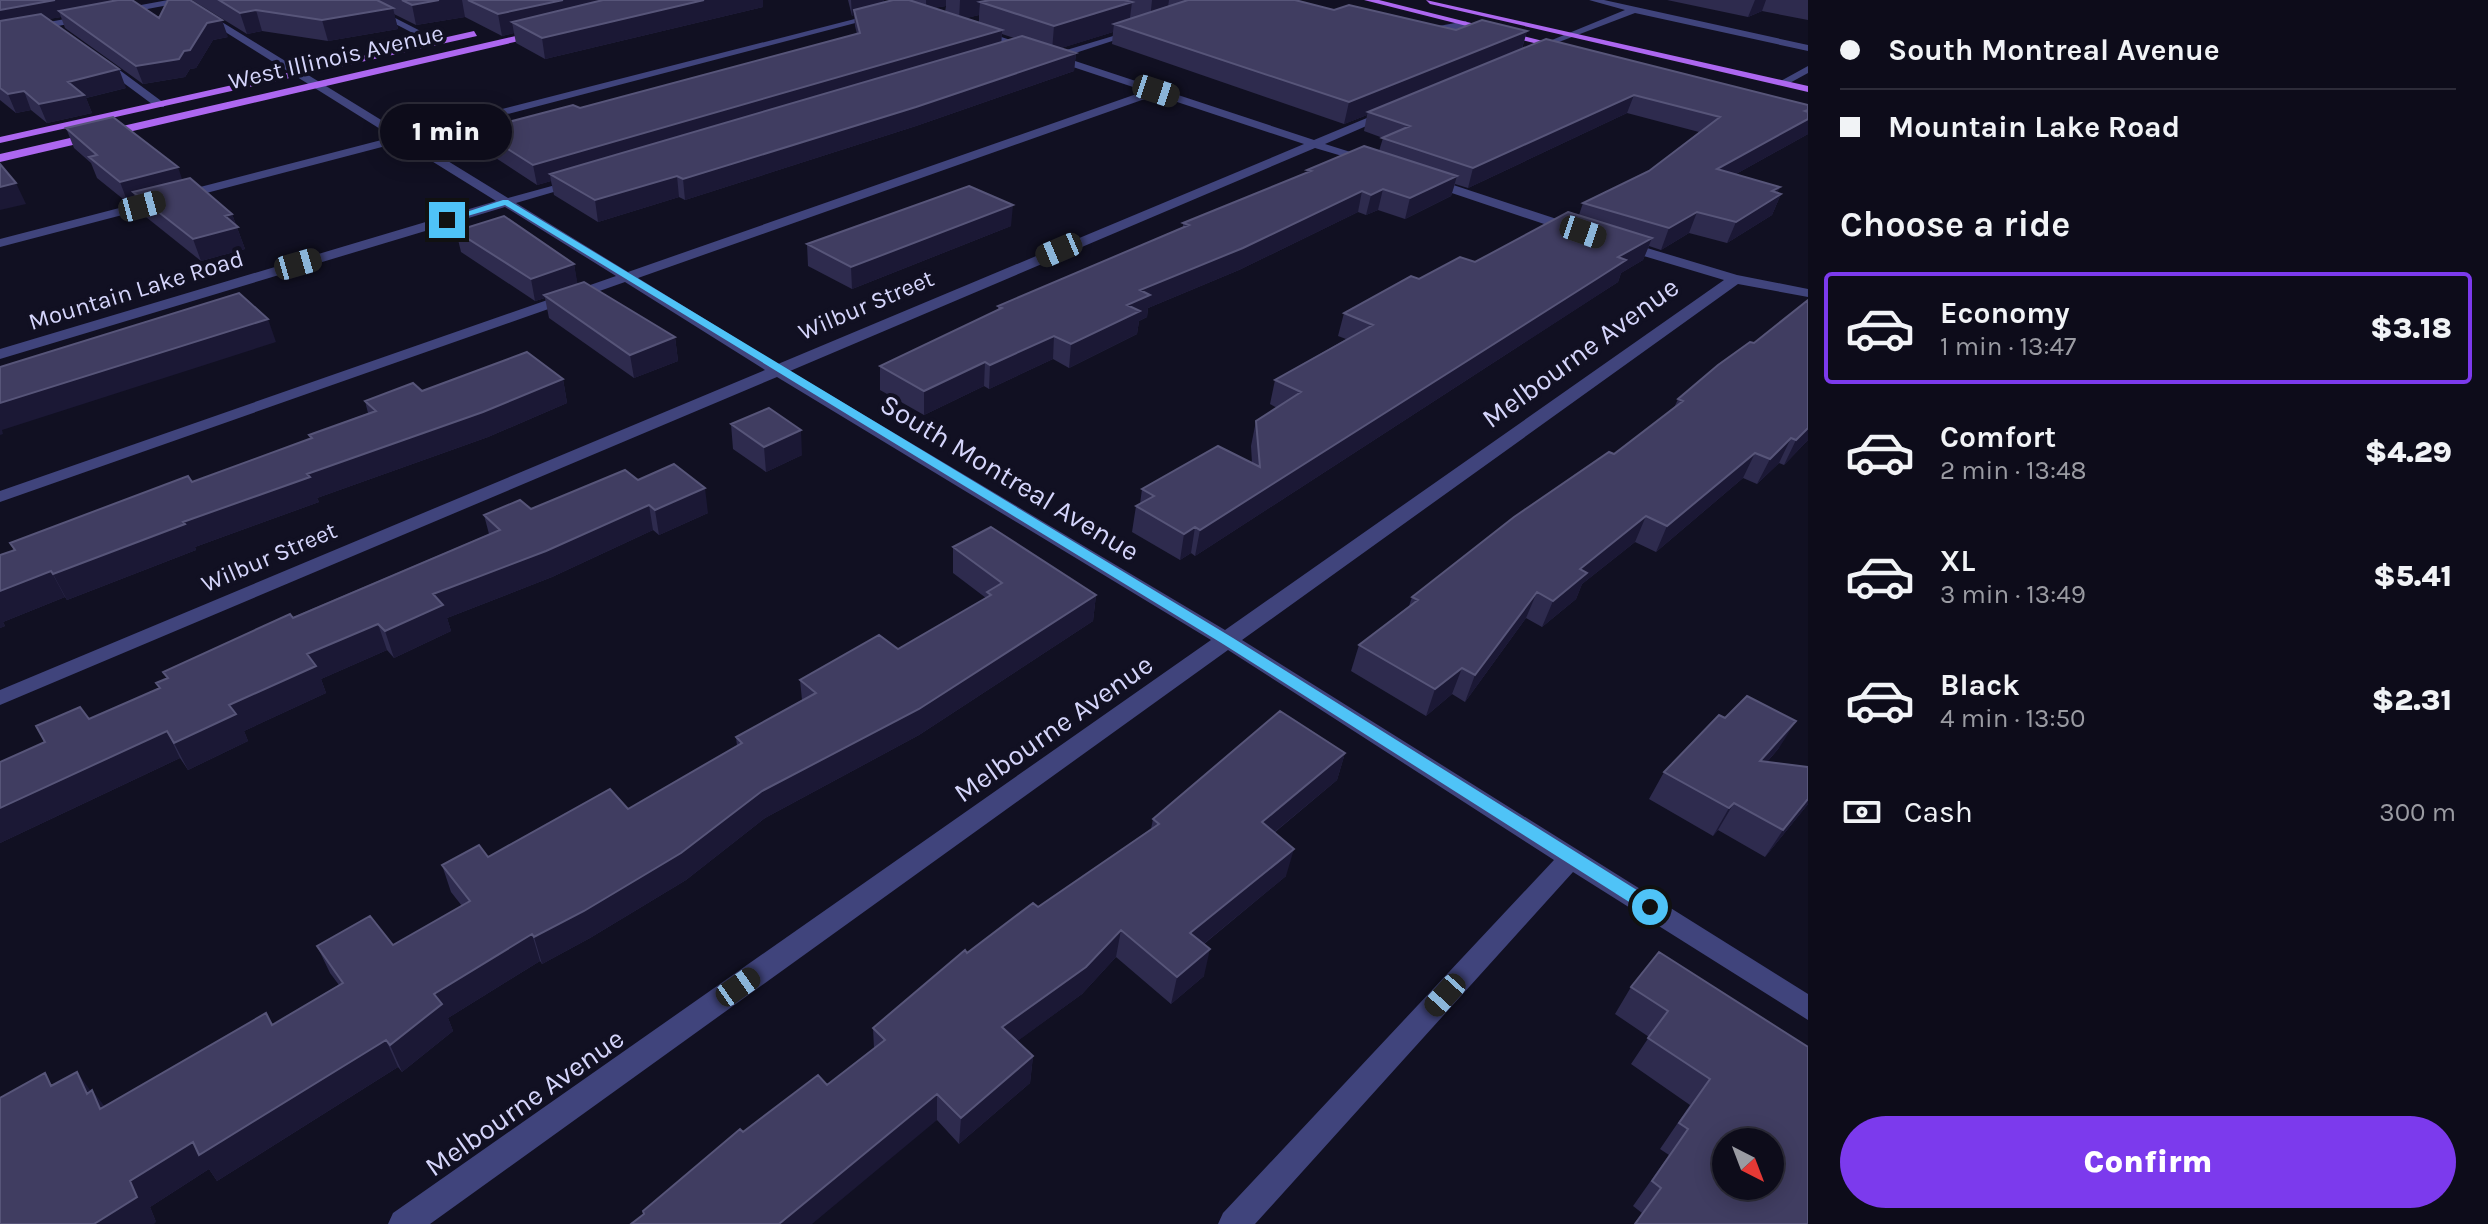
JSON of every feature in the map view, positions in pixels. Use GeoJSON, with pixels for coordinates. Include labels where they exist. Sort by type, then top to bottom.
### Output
{"type":"FeatureCollection","features":[{"type":"Feature","properties":{"kind":"main road"},"geometry":{"type":"LineString","coordinates":[[1368,0],[1581,51]]}},
{"type":"Feature","properties":{"kind":"main road"},"geometry":{"type":"LineString","coordinates":[[1427,0],[1808,89]]}},
{"type":"Feature","properties":{"kind":"main road","name":"West Illinois Avenue"},"geometry":{"type":"LineString","coordinates":[[0,158],[561,28]]}},
{"type":"Feature","properties":{"kind":"main road","name":"West Illinois Avenue"},"geometry":{"type":"LineString","coordinates":[[0,140],[492,30]]}},
{"type":"Feature","properties":{"kind":"street"},"geometry":{"type":"LineString","coordinates":[[0,34],[181,0]]}},
{"type":"Feature","properties":{"kind":"street","name":"South Montreal Avenue"},"geometry":{"type":"LineString","coordinates":[[181,0],[775,369],[1228,641],[1808,1008]]}},
{"type":"Feature","properties":{"kind":"street"},"geometry":{"type":"LineString","coordinates":[[353,0],[437,42]]}},
{"type":"Feature","properties":{"kind":"street"},"geometry":{"type":"LineString","coordinates":[[1593,0],[1808,48]]}},
{"type":"Feature","properties":{"kind":"street"},"geometry":{"type":"LineString","coordinates":[[369,8],[381,5]]}},
{"type":"Feature","properties":{"kind":"street"},"geometry":{"type":"LineString","coordinates":[[0,243],[406,139],[886,5]]}},
{"type":"Feature","properties":{"kind":"street"},"geometry":{"type":"LineString","coordinates":[[1523,56],[1634,10]]}},
{"type":"Feature","properties":{"kind":"street"},"geometry":{"type":"LineString","coordinates":[[1053,57],[1150,26],[1122,18]]}},
{"type":"Feature","properties":{"kind":"street"},"geometry":{"type":"LineString","coordinates":[[1411,29],[1438,31],[1466,24]]}},
{"type":"Feature","properties":{"kind":"street"},"geometry":{"type":"LineString","coordinates":[[50,25],[62,33]]}},
{"type":"Feature","properties":{"kind":"street"},"geometry":{"type":"LineString","coordinates":[[959,26],[1388,168]]}},
{"type":"Feature","properties":{"kind":"street"},"geometry":{"type":"LineString","coordinates":[[999,53],[1021,47]]}},
{"type":"Feature","properties":{"kind":"street"},"geometry":{"type":"LineString","coordinates":[[87,51],[160,105]]}},
{"type":"Feature","properties":{"kind":"street"},"geometry":{"type":"LineString","coordinates":[[1782,83],[1808,69]]}},
{"type":"Feature","properties":{"kind":"street"},"geometry":{"type":"LineString","coordinates":[[0,497],[1156,91]]}},
{"type":"Feature","properties":{"kind":"street","name":"Wilbur Street"},"geometry":{"type":"LineString","coordinates":[[0,698],[1411,103]]}},
{"type":"Feature","properties":{"kind":"street","name":"Mountain Lake Road"},"geometry":{"type":"LineString","coordinates":[[0,354],[595,175]]}},
{"type":"Feature","properties":{"kind":"street"},"geometry":{"type":"LineString","coordinates":[[1418,178],[1583,232]]}},
{"type":"Feature","properties":{"kind":"street"},"geometry":{"type":"LineString","coordinates":[[1612,242],[1735,279],[1808,293]]}},
{"type":"Feature","properties":{"kind":"street","name":"Melbourne Avenue"},"geometry":{"type":"LineString","coordinates":[[404,1224],[1735,279]]}},
{"type":"Feature","properties":{"kind":"street"},"geometry":{"type":"LineString","coordinates":[[1234,1224],[1572,857]]}},
{"type":"Feature","properties":{"kind":"building"},"geometry":{"type":"Polygon","coordinates":[[[0,0],[55,0],[0,10],[0,0]]]}},
{"type":"Feature","properties":{"kind":"building"},"geometry":{"type":"Polygon","coordinates":[[[132,0],[159,18],[168,0],[190,0],[222,20],[207,23],[190,50],[184,51],[179,59],[136,66],[59,11],[132,0]]]}},
{"type":"Feature","properties":{"kind":"building"},"geometry":{"type":"Polygon","coordinates":[[[219,0],[377,0],[393,8],[322,20],[256,10],[240,13],[219,0]]]}},
{"type":"Feature","properties":{"kind":"building"},"geometry":{"type":"Polygon","coordinates":[[[402,0],[439,0],[412,5],[402,0]]]}},
{"type":"Feature","properties":{"kind":"building"},"geometry":{"type":"Polygon","coordinates":[[[468,0],[563,0],[498,14],[468,0]]]}},
{"type":"Feature","properties":{"kind":"building"},"geometry":{"type":"Polygon","coordinates":[[[603,0],[704,0],[542,38],[512,22],[603,0]]]}},
{"type":"Feature","properties":{"kind":"building"},"geometry":{"type":"Polygon","coordinates":[[[893,0],[909,0],[1002,30],[533,165],[478,130],[573,105],[580,108],[860,33],[854,10],[893,0]]]}},
{"type":"Feature","properties":{"kind":"building"},"geometry":{"type":"Polygon","coordinates":[[[1188,0],[1295,0],[1334,10],[1349,5],[1456,30],[1482,20],[1527,31],[1349,102],[1114,24],[1188,0]]]}},
{"type":"Feature","properties":{"kind":"building"},"geometry":{"type":"Polygon","coordinates":[[[980,2],[1132,2],[1054,26],[980,2]]]}},
{"type":"Feature","properties":{"kind":"building"},"geometry":{"type":"Polygon","coordinates":[[[41,14],[119,69],[68,82],[84,95],[39,104],[24,91],[8,94],[0,88],[0,21],[41,14]]]}},
{"type":"Feature","properties":{"kind":"building"},"geometry":{"type":"Polygon","coordinates":[[[1022,36],[1076,53],[916,107],[683,179],[677,176],[595,200],[550,174],[1022,36]]]}},
{"type":"Feature","properties":{"kind":"building"},"geometry":{"type":"Polygon","coordinates":[[[1546,39],[1808,105],[1805,111],[1808,112],[1808,119],[1717,169],[1780,187],[1772,191],[1781,194],[1736,222],[1697,212],[1669,228],[1583,203],[1649,171],[1720,117],[1634,95],[1473,168],[1382,138],[1410,126],[1368,112],[1546,39]]]}},
{"type":"Feature","properties":{"kind":"building"},"geometry":{"type":"Polygon","coordinates":[[[113,117],[178,167],[120,182],[89,157],[97,155],[66,128],[113,117]]]}},
{"type":"Feature","properties":{"kind":"building"},"geometry":{"type":"Polygon","coordinates":[[[1364,146],[1457,176],[1410,198],[1383,189],[1371,195],[1362,191],[1243,248],[1140,290],[1150,295],[1127,305],[1140,311],[1071,344],[1054,336],[990,365],[985,362],[924,391],[880,366],[1002,308],[998,306],[1364,146]]]}},
{"type":"Feature","properties":{"kind":"building"},"geometry":{"type":"Polygon","coordinates":[[[0,164],[16,183],[0,187],[0,164]]]}},
{"type":"Feature","properties":{"kind":"building"},"geometry":{"type":"Polygon","coordinates":[[[190,178],[232,214],[225,216],[238,227],[193,239],[133,192],[190,178]]]}},
{"type":"Feature","properties":{"kind":"building"},"geometry":{"type":"Polygon","coordinates":[[[969,186],[1013,205],[851,267],[807,244],[969,186]]]}},
{"type":"Feature","properties":{"kind":"building"},"geometry":{"type":"Polygon","coordinates":[[[1568,212],[1652,238],[1618,257],[1626,260],[1200,530],[1195,527],[1184,534],[1136,506],[1154,496],[1142,489],[1218,446],[1260,467],[1256,421],[1301,392],[1275,380],[1373,325],[1344,313],[1411,276],[1419,279],[1460,257],[1475,262],[1568,212]]]}},
{"type":"Feature","properties":{"kind":"building"},"geometry":{"type":"Polygon","coordinates":[[[504,216],[574,264],[531,279],[456,231],[504,216]]]}},
{"type":"Feature","properties":{"kind":"building"},"geometry":{"type":"Polygon","coordinates":[[[584,282],[675,337],[630,355],[544,295],[584,282]]]}},
{"type":"Feature","properties":{"kind":"building"},"geometry":{"type":"Polygon","coordinates":[[[239,293],[268,319],[0,403],[0,367],[239,293]]]}},
{"type":"Feature","properties":{"kind":"building"},"geometry":{"type":"Polygon","coordinates":[[[1808,300],[1808,428],[1796,440],[1791,438],[1770,459],[1755,453],[1667,526],[1646,516],[1580,569],[1587,573],[1553,601],[1537,592],[1475,675],[1462,668],[1435,689],[1359,645],[1418,600],[1412,597],[1514,517],[1609,452],[1614,454],[1683,401],[1678,399],[1718,365],[1750,342],[1754,343],[1808,300]]]}},
{"type":"Feature","properties":{"kind":"building"},"geometry":{"type":"Polygon","coordinates":[[[527,352],[563,379],[483,412],[307,474],[310,477],[183,522],[185,524],[53,574],[51,571],[0,591],[0,555],[15,550],[10,543],[188,476],[192,482],[312,438],[309,435],[376,411],[365,401],[413,383],[422,391],[527,352]]]}},
{"type":"Feature","properties":{"kind":"building"},"geometry":{"type":"Polygon","coordinates":[[[769,408],[801,430],[764,447],[731,424],[769,408]]]}},
{"type":"Feature","properties":{"kind":"building"},"geometry":{"type":"Polygon","coordinates":[[[674,464],[705,488],[655,510],[649,505],[546,551],[433,594],[443,605],[385,631],[378,624],[307,654],[316,666],[229,705],[236,714],[174,743],[167,731],[0,808],[0,762],[45,742],[36,726],[80,707],[89,719],[160,688],[156,683],[168,678],[163,672],[290,614],[293,618],[500,530],[484,515],[520,500],[531,509],[625,470],[638,480],[674,464]]]}},
{"type":"Feature","properties":{"kind":"building"},"geometry":{"type":"Polygon","coordinates":[[[991,527],[1096,595],[919,709],[762,791],[681,853],[584,911],[534,937],[532,934],[434,994],[442,1004],[390,1045],[386,1040],[199,1155],[193,1142],[130,1181],[137,1197],[94,1224],[0,1224],[0,1098],[45,1073],[51,1086],[77,1072],[87,1094],[92,1090],[100,1109],[266,1013],[272,1025],[343,983],[317,946],[370,916],[393,945],[470,901],[442,865],[479,845],[488,857],[610,789],[628,809],[742,743],[736,737],[816,693],[800,680],[879,635],[898,649],[991,595],[987,592],[1002,583],[953,547],[991,527]]]}},
{"type":"Feature","properties":{"kind":"building"},"geometry":{"type":"Polygon","coordinates":[[[1747,696],[1796,721],[1760,761],[1808,767],[1808,799],[1783,830],[1734,803],[1729,808],[1664,772],[1719,715],[1725,718],[1747,696]]]}},
{"type":"Feature","properties":{"kind":"building"},"geometry":{"type":"Polygon","coordinates":[[[1280,711],[1345,753],[1262,822],[1294,849],[1190,933],[1210,949],[1177,977],[1121,930],[1086,967],[1002,1027],[1033,1056],[961,1118],[937,1094],[779,1224],[631,1224],[740,1129],[743,1132],[818,1075],[827,1085],[885,1040],[873,1028],[965,950],[967,953],[1033,903],[1038,907],[1159,824],[1153,819],[1280,711]]]}},
{"type":"Feature","properties":{"kind":"building"},"geometry":{"type":"Polygon","coordinates":[[[1659,952],[1808,1047],[1808,1224],[1635,1224],[1661,1188],[1652,1181],[1688,1129],[1679,1123],[1710,1079],[1648,1038],[1668,1011],[1631,987],[1659,952]]]}},
{"type":"Feature","properties":{"kind":"route"},"geometry":{"type":"LineString","coordinates":[[447,220],[506,202],[775,369],[1228,641],[1650,907]]}}]}
